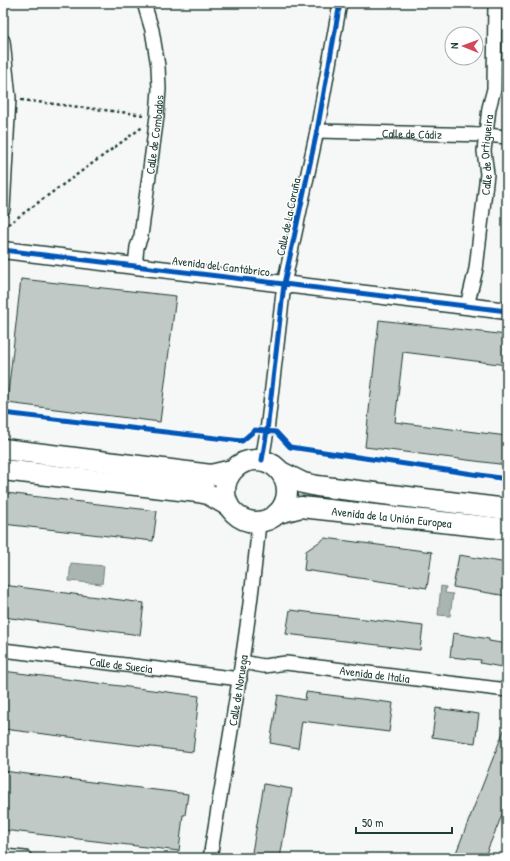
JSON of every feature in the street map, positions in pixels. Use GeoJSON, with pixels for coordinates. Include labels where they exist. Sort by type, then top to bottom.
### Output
{"type":"FeatureCollection","features":[{"type":"Feature","properties":{"kind":"main road"},"geometry":{"type":"LineString","coordinates":[[3,449],[211,474],[232,470]]}},
{"type":"Feature","properties":{"kind":"main road"},"geometry":{"type":"LineString","coordinates":[[3,470],[208,494],[227,505],[240,518],[249,522],[259,522],[269,519],[278,513],[284,504],[287,493],[286,482],[281,472],[273,464],[262,460],[251,459],[240,463],[232,470],[226,481],[224,493],[227,505]]}},
{"type":"Feature","properties":{"kind":"main road","name":"Avenida de la Unión Europea"},"geometry":{"type":"LineString","coordinates":[[281,472],[303,483],[317,486],[507,509]]}},
{"type":"Feature","properties":{"kind":"main road","name":"Avenida de la Unión Europea"},"geometry":{"type":"LineString","coordinates":[[278,513],[302,507],[507,529]]}},
{"type":"Feature","properties":{"kind":"street","name":"Calle de Combados"},"geometry":{"type":"LineString","coordinates":[[135,266],[137,247],[142,236],[159,89],[158,66],[152,30],[144,3]]}},
{"type":"Feature","properties":{"kind":"street","name":"Calle de La Coruña"},"geometry":{"type":"LineString","coordinates":[[262,460],[267,431],[284,284],[316,131],[340,3]]}},
{"type":"Feature","properties":{"kind":"street","name":"Calle de Ortigueira"},"geometry":{"type":"LineString","coordinates":[[467,306],[476,269],[487,174],[484,151],[489,108],[494,89],[495,3]]}},
{"type":"Feature","properties":{"kind":"street"},"geometry":{"type":"LineString","coordinates":[[3,41],[9,98],[3,209]]}},
{"type":"Feature","properties":{"kind":"street","name":"Calle de Cádiz"},"geometry":{"type":"LineString","coordinates":[[316,131],[486,135],[507,137]]}},
{"type":"Feature","properties":{"kind":"street","name":"Avenida del Cantábrico"},"geometry":{"type":"LineString","coordinates":[[3,250],[507,311]]}},
{"type":"Feature","properties":{"kind":"street","name":"Calle de Noruega"},"geometry":{"type":"LineString","coordinates":[[210,858],[240,679],[256,565],[259,522]]}},
{"type":"Feature","properties":{"kind":"street","name":"Calle de Suecia"},"geometry":{"type":"LineString","coordinates":[[3,650],[240,679]]}},
{"type":"Feature","properties":{"kind":"street","name":"Avenida de Italia"},"geometry":{"type":"LineString","coordinates":[[242,662],[264,666],[286,664],[507,690]]}},
{"type":"Feature","properties":{"kind":"street"},"geometry":{"type":"LineString","coordinates":[[3,856],[25,858]]}},
{"type":"Feature","properties":{"kind":"path"},"geometry":{"type":"LineString","coordinates":[[9,98],[157,116]]}},
{"type":"Feature","properties":{"kind":"path"},"geometry":{"type":"LineString","coordinates":[[3,228],[157,116]]}},
{"type":"Feature","properties":{"kind":"shaded area"},"geometry":{"type":"Polygon","coordinates":[[[71,563],[104,566],[102,584],[69,581],[71,563]]]}},
{"type":"Feature","properties":{"kind":"shaded area"},"geometry":{"type":"Polygon","coordinates":[[[441,586],[446,587],[445,593],[453,594],[450,616],[438,615],[441,586]]]}},
{"type":"Feature","properties":{"kind":"building"},"geometry":{"type":"Polygon","coordinates":[[[21,279],[176,296],[160,422],[7,403],[21,279]]]}},
{"type":"Feature","properties":{"kind":"building"},"geometry":{"type":"Polygon","coordinates":[[[379,320],[507,335],[507,365],[403,352],[395,422],[507,436],[507,465],[365,447],[379,320]]]}},
{"type":"Feature","properties":{"kind":"building"},"geometry":{"type":"Polygon","coordinates":[[[6,493],[157,511],[153,541],[3,524],[6,493]]]}},
{"type":"Feature","properties":{"kind":"building"},"geometry":{"type":"Polygon","coordinates":[[[325,538],[432,552],[427,588],[304,570],[306,551],[325,538]]]}},
{"type":"Feature","properties":{"kind":"building"},"geometry":{"type":"Polygon","coordinates":[[[459,555],[507,563],[507,596],[453,587],[459,555]]]}},
{"type":"Feature","properties":{"kind":"building"},"geometry":{"type":"Polygon","coordinates":[[[3,585],[144,603],[140,635],[3,617],[3,585]]]}},
{"type":"Feature","properties":{"kind":"building"},"geometry":{"type":"Polygon","coordinates":[[[290,610],[423,626],[420,650],[286,634],[290,610]]]}},
{"type":"Feature","properties":{"kind":"building"},"geometry":{"type":"Polygon","coordinates":[[[453,633],[489,639],[489,641],[507,644],[507,668],[480,663],[481,660],[450,657],[453,633]]]}},
{"type":"Feature","properties":{"kind":"building"},"geometry":{"type":"Polygon","coordinates":[[[3,671],[199,696],[193,752],[3,729],[3,671]]]}},
{"type":"Feature","properties":{"kind":"building"},"geometry":{"type":"Polygon","coordinates":[[[306,692],[393,703],[389,732],[302,721],[298,748],[270,743],[278,695],[305,700],[306,692]]]}},
{"type":"Feature","properties":{"kind":"building"},"geometry":{"type":"Polygon","coordinates":[[[436,708],[479,714],[475,743],[432,737],[436,708]]]}},
{"type":"Feature","properties":{"kind":"building"},"geometry":{"type":"Polygon","coordinates":[[[506,725],[507,801],[498,825],[484,858],[454,858],[506,725]]]}},
{"type":"Feature","properties":{"kind":"building"},"geometry":{"type":"Polygon","coordinates":[[[3,771],[188,794],[185,815],[183,815],[179,851],[3,830],[3,771]]]}},
{"type":"Feature","properties":{"kind":"building"},"geometry":{"type":"Polygon","coordinates":[[[264,784],[292,789],[280,858],[251,858],[264,784]]]}},
{"type":"Feature","properties":{"kind":"cycle path"},"geometry":{"type":"LineString","coordinates":[[262,460],[267,431],[284,284],[317,131],[340,3]]}},
{"type":"Feature","properties":{"kind":"cycle path"},"geometry":{"type":"LineString","coordinates":[[3,250],[507,311]]}},
{"type":"Feature","properties":{"kind":"cycle path"},"geometry":{"type":"LineString","coordinates":[[3,413],[242,441],[255,430],[276,432],[290,447],[507,479]]}}]}
